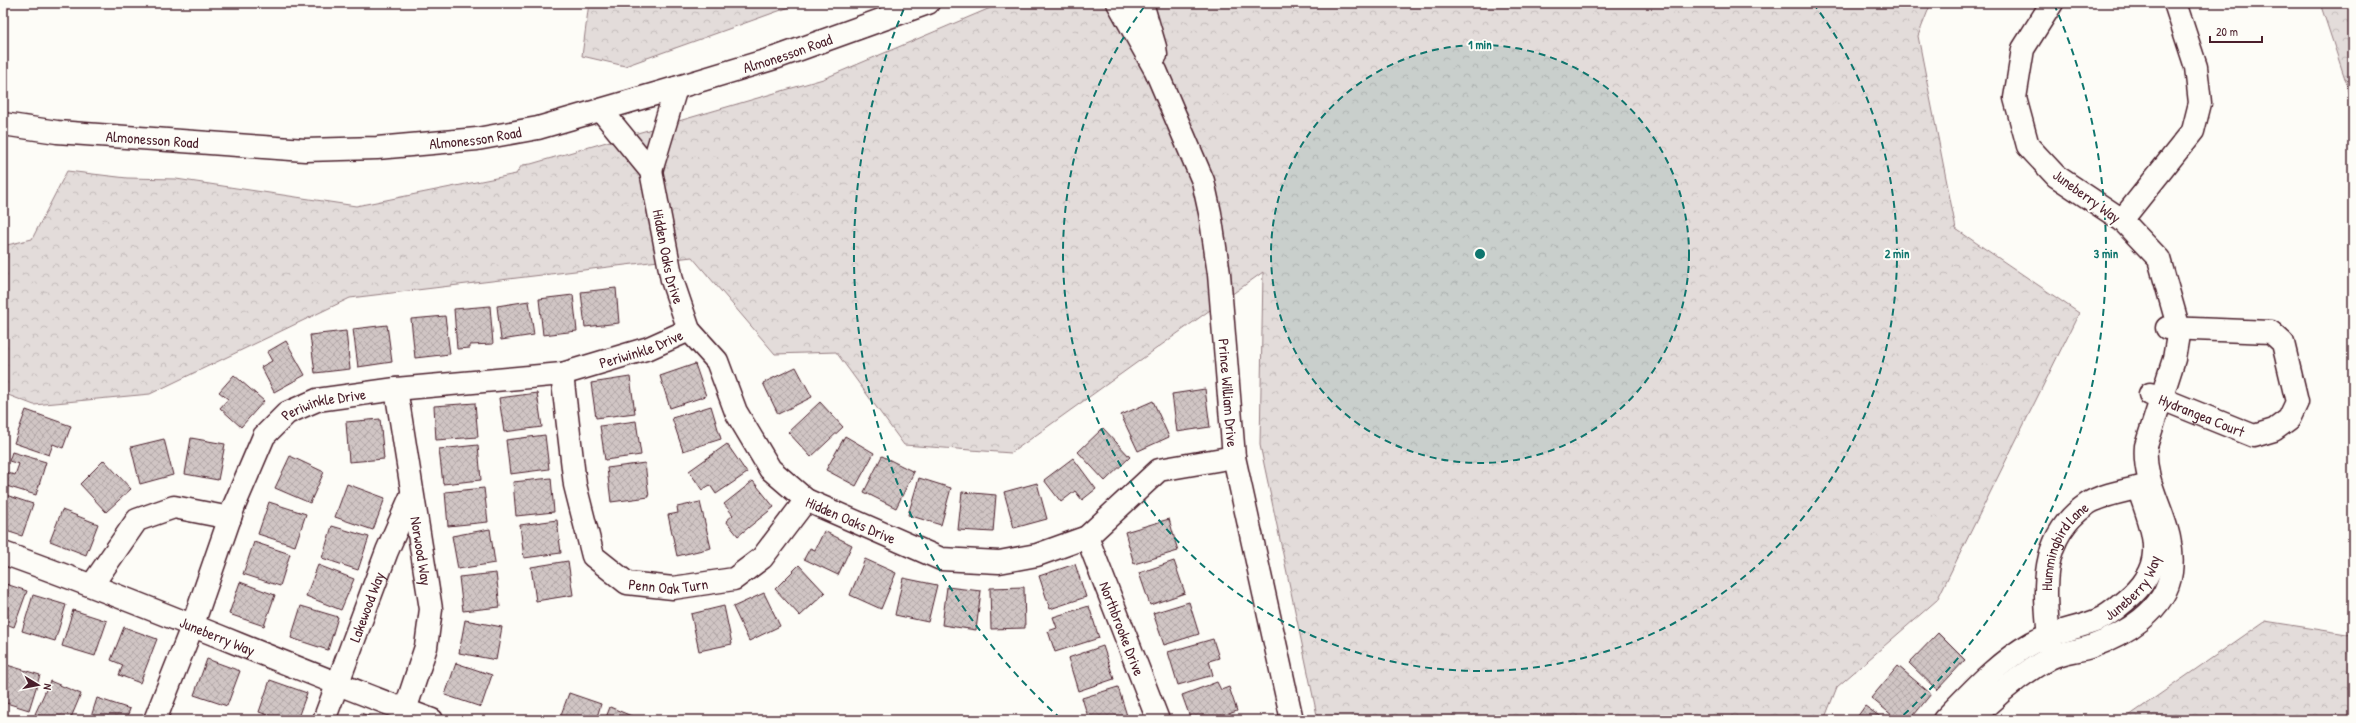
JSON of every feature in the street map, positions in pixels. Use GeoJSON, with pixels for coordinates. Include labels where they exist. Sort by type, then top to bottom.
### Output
{"type":"FeatureCollection","features":[{"type":"Feature","properties":{"kind":"street","name":"Almonesson Road"},"geometry":{"type":"LineString","coordinates":[[3,124],[57,132],[297,149],[353,149],[477,139],[538,128],[676,88],[778,57],[928,3]]}},
{"type":"Feature","properties":{"kind":"street","name":"Prince William Drive"},"geometry":{"type":"LineString","coordinates":[[1118,3],[1156,71],[1203,181],[1210,213],[1218,274],[1234,457],[1292,720]]}},
{"type":"Feature","properties":{"kind":"street","name":"Prince William Drive"},"geometry":{"type":"LineString","coordinates":[[1142,3],[1155,47],[1156,71]]}},
{"type":"Feature","properties":{"kind":"street","name":"Juneberry Way"},"geometry":{"type":"LineString","coordinates":[[1961,716],[1985,677],[2032,643],[2049,635],[2099,620],[2143,586],[2151,573],[2155,558],[2152,529],[2144,486],[2145,460],[2146,446],[2156,396],[2174,359],[2171,298],[2159,260],[2122,220],[2056,176],[2028,146],[2015,98],[2023,49],[2052,3]]}},
{"type":"Feature","properties":{"kind":"street"},"geometry":{"type":"LineString","coordinates":[[2122,220],[2193,131],[2200,103],[2196,67],[2175,3]]}},
{"type":"Feature","properties":{"kind":"street","name":"Hidden Oaks Drive"},"geometry":{"type":"LineString","coordinates":[[676,88],[651,172],[672,280],[689,330],[717,361],[736,412],[770,469],[806,500],[941,559],[999,562],[1037,555],[1087,536],[1159,470],[1234,457]]}},
{"type":"Feature","properties":{"kind":"street","name":"Hidden Oaks Drive"},"geometry":{"type":"LineString","coordinates":[[601,110],[651,172]]}},
{"type":"Feature","properties":{"kind":"street","name":"Hydrangea Court"},"geometry":{"type":"LineString","coordinates":[[2156,396],[2254,436],[2274,430],[2289,419],[2297,402],[2283,343],[2271,332],[2173,328]]}},
{"type":"Feature","properties":{"kind":"street","name":"Periwinkle Drive"},"geometry":{"type":"LineString","coordinates":[[155,720],[192,626],[230,518],[264,436],[287,413],[317,400],[396,389],[562,374],[649,348],[689,330]]}},
{"type":"Feature","properties":{"kind":"street","name":"Penn Oak Turn"},"geometry":{"type":"LineString","coordinates":[[562,374],[575,485],[593,556],[627,584],[673,588],[734,579],[762,558],[806,500]]}},
{"type":"Feature","properties":{"kind":"street","name":"Norwood Way"},"geometry":{"type":"LineString","coordinates":[[396,389],[431,609],[426,647],[405,710]]}},
{"type":"Feature","properties":{"kind":"street","name":"Juneberry Way"},"geometry":{"type":"LineString","coordinates":[[1961,716],[2051,658],[2116,637],[2151,612],[2163,594],[2171,573],[2171,549],[2163,514],[2144,486]]}},
{"type":"Feature","properties":{"kind":"street","name":"Hummingbird Lane"},"geometry":{"type":"LineString","coordinates":[[2051,658],[2045,595],[2049,555],[2065,524],[2087,504],[2144,486]]}},
{"type":"Feature","properties":{"kind":"street","name":"Lakewood Way"},"geometry":{"type":"LineString","coordinates":[[324,720],[387,551],[412,494]]}},
{"type":"Feature","properties":{"kind":"street"},"geometry":{"type":"LineString","coordinates":[[92,584],[137,520],[174,507],[230,518]]}},
{"type":"Feature","properties":{"kind":"street","name":"Northbrooke Drive"},"geometry":{"type":"LineString","coordinates":[[1087,536],[1158,720]]}},
{"type":"Feature","properties":{"kind":"street","name":"Juneberry Way"},"geometry":{"type":"LineString","coordinates":[[3,553],[92,584],[337,685],[432,720]]}},
{"type":"Feature","properties":{"kind":"green space"},"geometry":{"type":"Polygon","coordinates":[[[589,3],[801,3],[625,66],[582,56],[589,3]]]}},
{"type":"Feature","properties":{"kind":"green space"},"geometry":{"type":"Polygon","coordinates":[[[1002,3],[1931,3],[1918,36],[1956,229],[2079,313],[1937,600],[1837,687],[1824,720],[1318,720],[1260,445],[1263,272],[1011,453],[904,445],[836,352],[775,354],[692,257],[350,298],[150,394],[34,405],[3,393],[3,246],[32,239],[67,171],[127,178],[176,179],[356,206],[516,174],[522,165],[531,164],[823,79],[1002,3]]]}},
{"type":"Feature","properties":{"kind":"green space"},"geometry":{"type":"Polygon","coordinates":[[[2320,3],[2353,3],[2353,103],[2320,3]]]}},
{"type":"Feature","properties":{"kind":"green space"},"geometry":{"type":"Polygon","coordinates":[[[2265,621],[2353,635],[2353,720],[2123,720],[2265,621]]]}},
{"type":"Feature","properties":{"kind":"building"},"geometry":{"type":"Polygon","coordinates":[[[616,288],[619,323],[585,327],[581,292],[616,288]]]}},
{"type":"Feature","properties":{"kind":"building"},"geometry":{"type":"Polygon","coordinates":[[[573,295],[577,331],[543,335],[539,299],[573,295]]]}},
{"type":"Feature","properties":{"kind":"building"},"geometry":{"type":"Polygon","coordinates":[[[529,301],[534,335],[501,340],[497,306],[529,301]]]}},
{"type":"Feature","properties":{"kind":"building"},"geometry":{"type":"Polygon","coordinates":[[[490,306],[493,344],[470,345],[470,348],[457,349],[454,309],[490,306]]]}},
{"type":"Feature","properties":{"kind":"building"},"geometry":{"type":"Polygon","coordinates":[[[445,316],[450,354],[415,358],[411,319],[445,316]]]}},
{"type":"Feature","properties":{"kind":"building"},"geometry":{"type":"Polygon","coordinates":[[[387,325],[392,362],[358,367],[353,329],[387,325]]]}},
{"type":"Feature","properties":{"kind":"building"},"geometry":{"type":"Polygon","coordinates":[[[346,331],[350,369],[315,373],[310,335],[346,331]]]}},
{"type":"Feature","properties":{"kind":"building"},"geometry":{"type":"Polygon","coordinates":[[[286,341],[305,375],[274,392],[261,367],[272,361],[267,352],[286,341]]]}},
{"type":"Feature","properties":{"kind":"building"},"geometry":{"type":"Polygon","coordinates":[[[695,364],[706,396],[670,408],[660,376],[695,364]]]}},
{"type":"Feature","properties":{"kind":"building"},"geometry":{"type":"Polygon","coordinates":[[[796,367],[812,397],[778,414],[763,383],[796,367]]]}},
{"type":"Feature","properties":{"kind":"building"},"geometry":{"type":"Polygon","coordinates":[[[234,375],[264,401],[241,427],[220,408],[228,399],[219,392],[234,375]]]}},
{"type":"Feature","properties":{"kind":"building"},"geometry":{"type":"Polygon","coordinates":[[[630,377],[635,413],[596,418],[591,383],[630,377]]]}},
{"type":"Feature","properties":{"kind":"building"},"geometry":{"type":"Polygon","coordinates":[[[1205,389],[1210,427],[1177,432],[1172,394],[1205,389]]]}},
{"type":"Feature","properties":{"kind":"building"},"geometry":{"type":"Polygon","coordinates":[[[537,393],[542,427],[504,432],[499,398],[537,393]]]}},
{"type":"Feature","properties":{"kind":"building"},"geometry":{"type":"Polygon","coordinates":[[[1153,401],[1169,437],[1138,451],[1121,415],[1153,401]]]}},
{"type":"Feature","properties":{"kind":"building"},"geometry":{"type":"Polygon","coordinates":[[[820,402],[843,427],[811,457],[788,432],[820,402]]]}},
{"type":"Feature","properties":{"kind":"building"},"geometry":{"type":"Polygon","coordinates":[[[475,403],[478,437],[436,440],[434,406],[475,403]]]}},
{"type":"Feature","properties":{"kind":"building"},"geometry":{"type":"Polygon","coordinates":[[[711,406],[721,439],[683,451],[672,418],[711,406]]]}},
{"type":"Feature","properties":{"kind":"building"},"geometry":{"type":"Polygon","coordinates":[[[26,410],[71,426],[63,448],[53,444],[49,455],[14,443],[26,410]]]}},
{"type":"Feature","properties":{"kind":"building"},"geometry":{"type":"Polygon","coordinates":[[[380,419],[384,459],[349,462],[346,422],[380,419]]]}},
{"type":"Feature","properties":{"kind":"building"},"geometry":{"type":"Polygon","coordinates":[[[636,421],[641,455],[605,460],[600,426],[636,421]]]}},
{"type":"Feature","properties":{"kind":"building"},"geometry":{"type":"Polygon","coordinates":[[[1103,428],[1130,457],[1105,481],[1078,452],[1103,428]]]}},
{"type":"Feature","properties":{"kind":"building"},"geometry":{"type":"Polygon","coordinates":[[[545,435],[549,469],[510,474],[506,440],[545,435]]]}},
{"type":"Feature","properties":{"kind":"building"},"geometry":{"type":"Polygon","coordinates":[[[845,436],[874,453],[856,486],[826,470],[845,436]]]}},
{"type":"Feature","properties":{"kind":"building"},"geometry":{"type":"Polygon","coordinates":[[[191,438],[225,444],[218,480],[185,474],[191,438]]]}},
{"type":"Feature","properties":{"kind":"building"},"geometry":{"type":"Polygon","coordinates":[[[164,439],[173,475],[140,484],[131,447],[164,439]]]}},
{"type":"Feature","properties":{"kind":"building"},"geometry":{"type":"Polygon","coordinates":[[[727,444],[747,473],[716,494],[710,485],[702,490],[689,471],[727,444]]]}},
{"type":"Feature","properties":{"kind":"building"},"geometry":{"type":"Polygon","coordinates":[[[478,445],[481,480],[443,484],[439,449],[478,445]]]}},
{"type":"Feature","properties":{"kind":"building"},"geometry":{"type":"Polygon","coordinates":[[[12,452],[46,462],[36,495],[3,485],[4,472],[15,475],[19,464],[9,461],[12,452]]]}},
{"type":"Feature","properties":{"kind":"building"},"geometry":{"type":"Polygon","coordinates":[[[290,456],[324,472],[310,503],[275,488],[290,456]]]}},
{"type":"Feature","properties":{"kind":"building"},"geometry":{"type":"Polygon","coordinates":[[[882,456],[914,472],[896,508],[864,492],[882,456]]]}},
{"type":"Feature","properties":{"kind":"building"},"geometry":{"type":"Polygon","coordinates":[[[1073,458],[1096,489],[1082,500],[1075,491],[1061,502],[1044,480],[1073,458]]]}},
{"type":"Feature","properties":{"kind":"building"},"geometry":{"type":"Polygon","coordinates":[[[104,460],[131,489],[106,512],[80,484],[104,460]]]}},
{"type":"Feature","properties":{"kind":"building"},"geometry":{"type":"Polygon","coordinates":[[[645,463],[649,497],[611,502],[607,468],[645,463]]]}},
{"type":"Feature","properties":{"kind":"building"},"geometry":{"type":"Polygon","coordinates":[[[551,478],[554,512],[516,516],[513,482],[551,478]]]}},
{"type":"Feature","properties":{"kind":"building"},"geometry":{"type":"Polygon","coordinates":[[[919,478],[951,488],[941,525],[908,515],[919,478]]]}},
{"type":"Feature","properties":{"kind":"building"},"geometry":{"type":"Polygon","coordinates":[[[753,481],[774,507],[738,536],[726,521],[733,515],[724,504],[753,481]]]}},
{"type":"Feature","properties":{"kind":"building"},"geometry":{"type":"Polygon","coordinates":[[[1037,483],[1047,519],[1014,528],[1004,492],[1037,483]]]}},
{"type":"Feature","properties":{"kind":"building"},"geometry":{"type":"Polygon","coordinates":[[[347,484],[385,498],[373,530],[335,517],[347,484]]]}},
{"type":"Feature","properties":{"kind":"building"},"geometry":{"type":"Polygon","coordinates":[[[484,488],[488,522],[448,526],[445,492],[484,488]]]}},
{"type":"Feature","properties":{"kind":"building"},"geometry":{"type":"Polygon","coordinates":[[[962,492],[996,495],[993,532],[958,530],[962,492]]]}},
{"type":"Feature","properties":{"kind":"building"},"geometry":{"type":"Polygon","coordinates":[[[3,494],[33,504],[22,536],[3,530],[3,494]]]}},
{"type":"Feature","properties":{"kind":"building"},"geometry":{"type":"Polygon","coordinates":[[[269,502],[306,514],[295,546],[258,534],[269,502]]]}},
{"type":"Feature","properties":{"kind":"building"},"geometry":{"type":"Polygon","coordinates":[[[700,502],[711,548],[677,556],[668,515],[678,513],[677,507],[700,502]]]}},
{"type":"Feature","properties":{"kind":"building"},"geometry":{"type":"Polygon","coordinates":[[[62,510],[98,524],[86,555],[50,541],[62,510]]]}},
{"type":"Feature","properties":{"kind":"building"},"geometry":{"type":"Polygon","coordinates":[[[1169,519],[1178,551],[1134,564],[1125,532],[1169,519]]]}},
{"type":"Feature","properties":{"kind":"building"},"geometry":{"type":"Polygon","coordinates":[[[557,520],[561,553],[524,558],[520,525],[557,520]]]}},
{"type":"Feature","properties":{"kind":"building"},"geometry":{"type":"Polygon","coordinates":[[[332,526],[369,537],[358,570],[322,558],[332,526]]]}},
{"type":"Feature","properties":{"kind":"building"},"geometry":{"type":"Polygon","coordinates":[[[490,529],[495,563],[458,569],[452,536],[490,529]]]}},
{"type":"Feature","properties":{"kind":"building"},"geometry":{"type":"Polygon","coordinates":[[[824,531],[852,545],[838,575],[804,559],[810,548],[815,550],[824,531]]]}},
{"type":"Feature","properties":{"kind":"building"},"geometry":{"type":"Polygon","coordinates":[[[254,542],[290,554],[280,586],[243,574],[254,542]]]}},
{"type":"Feature","properties":{"kind":"building"},"geometry":{"type":"Polygon","coordinates":[[[865,559],[896,573],[881,609],[850,595],[865,559]]]}},
{"type":"Feature","properties":{"kind":"building"},"geometry":{"type":"Polygon","coordinates":[[[568,561],[573,595],[536,601],[531,567],[568,561]]]}},
{"type":"Feature","properties":{"kind":"building"},"geometry":{"type":"Polygon","coordinates":[[[1174,561],[1185,593],[1150,605],[1139,573],[1174,561]]]}},
{"type":"Feature","properties":{"kind":"building"},"geometry":{"type":"Polygon","coordinates":[[[1075,564],[1086,597],[1050,609],[1039,576],[1075,564]]]}},
{"type":"Feature","properties":{"kind":"building"},"geometry":{"type":"Polygon","coordinates":[[[318,565],[354,579],[341,610],[306,596],[318,565]]]}},
{"type":"Feature","properties":{"kind":"building"},"geometry":{"type":"Polygon","coordinates":[[[799,565],[825,593],[800,616],[775,589],[799,565]]]}},
{"type":"Feature","properties":{"kind":"building"},"geometry":{"type":"Polygon","coordinates":[[[496,573],[500,607],[463,611],[459,577],[496,573]]]}},
{"type":"Feature","properties":{"kind":"building"},"geometry":{"type":"Polygon","coordinates":[[[903,578],[937,585],[928,622],[895,615],[903,578]]]}},
{"type":"Feature","properties":{"kind":"building"},"geometry":{"type":"Polygon","coordinates":[[[240,582],[275,595],[264,626],[229,614],[240,582]]]}},
{"type":"Feature","properties":{"kind":"building"},"geometry":{"type":"Polygon","coordinates":[[[3,583],[27,591],[14,627],[3,623],[3,583]]]}},
{"type":"Feature","properties":{"kind":"building"},"geometry":{"type":"Polygon","coordinates":[[[947,587],[981,591],[976,630],[942,625],[947,587]]]}},
{"type":"Feature","properties":{"kind":"building"},"geometry":{"type":"Polygon","coordinates":[[[1024,587],[1025,628],[991,629],[990,588],[1024,587]]]}},
{"type":"Feature","properties":{"kind":"building"},"geometry":{"type":"Polygon","coordinates":[[[764,593],[780,626],[749,641],[733,607],[764,593]]]}},
{"type":"Feature","properties":{"kind":"building"},"geometry":{"type":"Polygon","coordinates":[[[33,595],[66,605],[55,641],[22,631],[33,595]]]}},
{"type":"Feature","properties":{"kind":"building"},"geometry":{"type":"Polygon","coordinates":[[[1189,602],[1199,634],[1164,645],[1153,613],[1189,602]]]}},
{"type":"Feature","properties":{"kind":"building"},"geometry":{"type":"Polygon","coordinates":[[[301,606],[338,617],[328,650],[291,638],[301,606]]]}},
{"type":"Feature","properties":{"kind":"building"},"geometry":{"type":"Polygon","coordinates":[[[724,606],[732,644],[699,651],[691,614],[724,606]]]}},
{"type":"Feature","properties":{"kind":"building"},"geometry":{"type":"Polygon","coordinates":[[[1089,606],[1099,638],[1055,652],[1048,631],[1057,628],[1053,617],[1089,606]]]}},
{"type":"Feature","properties":{"kind":"building"},"geometry":{"type":"Polygon","coordinates":[[[73,610],[107,621],[95,656],[62,646],[73,610]]]}},
{"type":"Feature","properties":{"kind":"building"},"geometry":{"type":"Polygon","coordinates":[[[465,620],[502,627],[496,660],[459,653],[465,620]]]}},
{"type":"Feature","properties":{"kind":"building"},"geometry":{"type":"Polygon","coordinates":[[[124,627],[157,639],[140,683],[119,675],[123,665],[111,660],[124,627]]]}},
{"type":"Feature","properties":{"kind":"building"},"geometry":{"type":"Polygon","coordinates":[[[1938,633],[1965,660],[1937,690],[1909,663],[1938,633]]]}},
{"type":"Feature","properties":{"kind":"building"},"geometry":{"type":"Polygon","coordinates":[[[1213,639],[1219,658],[1209,661],[1213,675],[1178,685],[1168,652],[1213,639]]]}},
{"type":"Feature","properties":{"kind":"building"},"geometry":{"type":"Polygon","coordinates":[[[1103,646],[1114,679],[1078,691],[1068,658],[1103,646]]]}},
{"type":"Feature","properties":{"kind":"building"},"geometry":{"type":"Polygon","coordinates":[[[207,659],[240,671],[227,706],[194,695],[207,659]]]}},
{"type":"Feature","properties":{"kind":"building"},"geometry":{"type":"Polygon","coordinates":[[[456,663],[492,675],[481,707],[445,695],[456,663]]]}},
{"type":"Feature","properties":{"kind":"building"},"geometry":{"type":"Polygon","coordinates":[[[7,665],[40,675],[29,710],[3,702],[3,678],[7,665]]]}},
{"type":"Feature","properties":{"kind":"building"},"geometry":{"type":"Polygon","coordinates":[[[1898,666],[1931,694],[1910,720],[1898,720],[1871,698],[1898,666]]]}},
{"type":"Feature","properties":{"kind":"building"},"geometry":{"type":"Polygon","coordinates":[[[270,680],[307,693],[297,720],[282,720],[259,712],[270,680]]]}},
{"type":"Feature","properties":{"kind":"building"},"geometry":{"type":"Polygon","coordinates":[[[50,681],[81,694],[70,720],[50,720],[35,714],[50,681]]]}},
{"type":"Feature","properties":{"kind":"building"},"geometry":{"type":"Polygon","coordinates":[[[1217,682],[1221,690],[1229,687],[1237,711],[1212,720],[1191,720],[1182,695],[1217,682]]]}},
{"type":"Feature","properties":{"kind":"building"},"geometry":{"type":"Polygon","coordinates":[[[1118,687],[1128,719],[1089,720],[1082,698],[1118,687]]]}},
{"type":"Feature","properties":{"kind":"building"},"geometry":{"type":"Polygon","coordinates":[[[569,693],[601,704],[596,720],[559,720],[569,693]]]}},
{"type":"Feature","properties":{"kind":"building"},"geometry":{"type":"Polygon","coordinates":[[[97,698],[130,709],[126,720],[90,720],[97,698]]]}},
{"type":"Feature","properties":{"kind":"building"},"geometry":{"type":"Polygon","coordinates":[[[1865,706],[1885,720],[1855,720],[1865,706]]]}},
{"type":"Feature","properties":{"kind":"building"},"geometry":{"type":"Polygon","coordinates":[[[610,707],[641,720],[605,720],[610,707]]]}},
{"type":"Feature","properties":{"kind":"building"},"geometry":{"type":"Polygon","coordinates":[[[361,713],[379,720],[358,720],[361,713]]]}}]}
